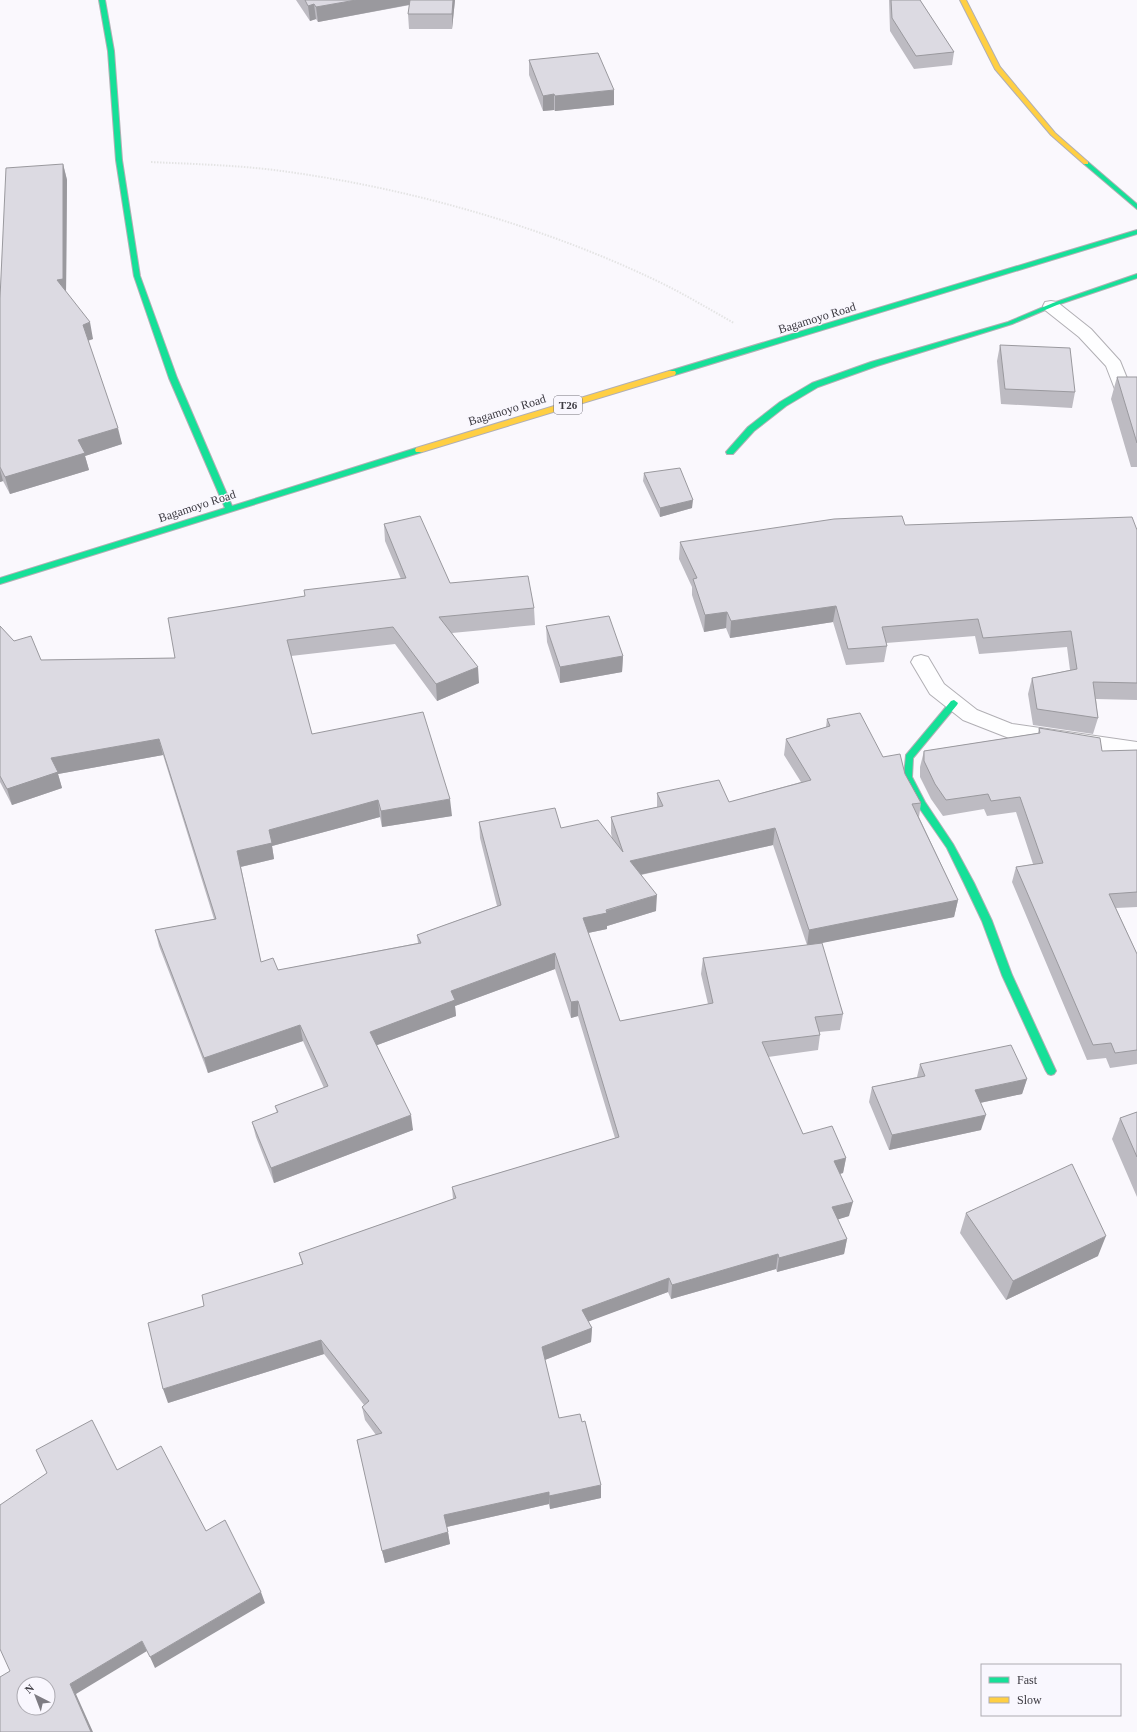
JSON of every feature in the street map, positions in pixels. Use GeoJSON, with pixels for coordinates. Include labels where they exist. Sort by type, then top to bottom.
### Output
{"type":"FeatureCollection","features":[{"type":"Feature","properties":{"kind":"main road"},"geometry":{"type":"LineString","coordinates":[[102,0],[111,51],[119,160],[137,276],[172,378],[229,508]]}},
{"type":"Feature","properties":{"kind":"main road"},"geometry":{"type":"LineString","coordinates":[[963,0],[997,68],[1053,134],[1137,207]]}},
{"type":"Feature","properties":{"kind":"main road","name":"Bagamoyo Road"},"geometry":{"type":"LineString","coordinates":[[0,581],[429,446],[774,344],[1137,232]]}},
{"type":"Feature","properties":{"kind":"main road"},"geometry":{"type":"LineString","coordinates":[[730,452],[751,429],[783,404],[815,385],[874,364],[1010,323],[1051,306],[1137,276]]}},
{"type":"Feature","properties":{"kind":"main road"},"geometry":{"type":"LineString","coordinates":[[954,703],[909,757],[908,777],[921,804],[950,846],[969,883],[987,921],[1007,975],[1051,1071]]}},
{"type":"Feature","properties":{"kind":"street"},"geometry":{"type":"LineString","coordinates":[[1051,306],[1085,333],[1114,365],[1124,393]]}},
{"type":"Feature","properties":{"kind":"street"},"geometry":{"type":"LineString","coordinates":[[921,662],[937,689],[954,703],[970,715],[1009,731],[1137,750]]}},
{"type":"Feature","properties":{"kind":"path"},"geometry":{"type":"LineString","coordinates":[[119,160],[217,164],[313,176],[439,204],[528,229],[643,274],[774,344]]}},
{"type":"Feature","properties":{"kind":"building"},"geometry":{"type":"Polygon","coordinates":[[[305,0],[356,0],[316,7],[314,4],[308,6],[305,0]]]}},
{"type":"Feature","properties":{"kind":"building"},"geometry":{"type":"Polygon","coordinates":[[[410,0],[453,0],[452,14],[408,14],[410,0]]]}},
{"type":"Feature","properties":{"kind":"building"},"geometry":{"type":"Polygon","coordinates":[[[891,0],[920,0],[954,52],[916,56],[892,18],[891,0]]]}},
{"type":"Feature","properties":{"kind":"building"},"geometry":{"type":"Polygon","coordinates":[[[598,53],[614,90],[543,96],[529,60],[598,53]]]}},
{"type":"Feature","properties":{"kind":"building"},"geometry":{"type":"Polygon","coordinates":[[[63,164],[63,279],[57,280],[90,322],[83,325],[118,428],[78,440],[85,453],[5,477],[0,467],[0,298],[6,168],[63,164]]]}},
{"type":"Feature","properties":{"kind":"building"},"geometry":{"type":"Polygon","coordinates":[[[1000,345],[1070,348],[1075,392],[1005,389],[1000,345]]]}},
{"type":"Feature","properties":{"kind":"building"},"geometry":{"type":"Polygon","coordinates":[[[1117,377],[1137,377],[1137,443],[1117,377]]]}},
{"type":"Feature","properties":{"kind":"building"},"geometry":{"type":"Polygon","coordinates":[[[680,468],[693,500],[660,508],[644,473],[680,468]]]}},
{"type":"Feature","properties":{"kind":"building"},"geometry":{"type":"Polygon","coordinates":[[[420,516],[450,583],[528,576],[534,608],[439,617],[478,667],[436,684],[393,627],[287,640],[312,734],[423,712],[450,799],[381,811],[378,800],[269,830],[272,843],[237,851],[261,962],[273,958],[278,970],[421,943],[417,935],[501,905],[479,822],[555,808],[561,828],[598,820],[623,852],[611,817],[663,806],[657,793],[719,780],[729,802],[811,780],[786,739],[830,726],[827,719],[860,713],[883,757],[900,754],[905,774],[921,803],[912,804],[958,900],[809,930],[775,828],[630,861],[657,895],[606,910],[607,913],[583,918],[620,1021],[713,1003],[703,958],[822,943],[843,1014],[815,1017],[820,1035],[762,1042],[803,1134],[832,1126],[846,1158],[834,1161],[853,1202],[832,1207],[847,1239],[779,1258],[778,1254],[672,1285],[669,1278],[582,1310],[592,1328],[542,1347],[559,1418],[580,1414],[582,1422],[585,1421],[601,1485],[549,1496],[549,1492],[444,1515],[448,1532],[382,1551],[357,1440],[382,1433],[362,1407],[369,1401],[321,1340],[163,1389],[148,1323],[204,1306],[202,1295],[303,1264],[299,1253],[456,1198],[452,1187],[619,1137],[578,1001],[571,1002],[555,953],[451,991],[455,1000],[370,1032],[411,1115],[271,1168],[252,1122],[278,1112],[275,1106],[328,1086],[300,1025],[204,1058],[155,930],[216,919],[159,739],[51,758],[58,772],[7,789],[0,776],[0,626],[14,641],[31,636],[41,660],[175,658],[168,618],[305,596],[304,590],[406,578],[384,524],[420,516]]]}},
{"type":"Feature","properties":{"kind":"building"},"geometry":{"type":"Polygon","coordinates":[[[902,516],[905,525],[1132,517],[1137,530],[1137,683],[1093,682],[1098,718],[1037,709],[1032,678],[1077,669],[1071,631],[983,638],[978,619],[882,627],[887,646],[848,649],[836,606],[731,621],[727,612],[705,615],[693,579],[697,578],[680,542],[834,519],[902,516]]]}},
{"type":"Feature","properties":{"kind":"building"},"geometry":{"type":"Polygon","coordinates":[[[609,616],[623,656],[560,667],[546,626],[609,616]]]}},
{"type":"Feature","properties":{"kind":"building"},"geometry":{"type":"Polygon","coordinates":[[[1039,728],[1100,738],[1102,751],[1137,750],[1137,892],[1109,894],[1137,954],[1137,1050],[1115,1053],[1111,1043],[1093,1045],[1016,867],[1043,863],[1020,797],[991,801],[988,794],[946,800],[935,784],[924,761],[924,751],[1040,733],[1039,728]]]}},
{"type":"Feature","properties":{"kind":"building"},"geometry":{"type":"Polygon","coordinates":[[[1011,1045],[1027,1079],[975,1090],[986,1115],[892,1135],[872,1087],[925,1076],[920,1064],[1011,1045]]]}},
{"type":"Feature","properties":{"kind":"building"},"geometry":{"type":"Polygon","coordinates":[[[1137,1112],[1137,1157],[1120,1118],[1137,1112]]]}},
{"type":"Feature","properties":{"kind":"building"},"geometry":{"type":"Polygon","coordinates":[[[1072,1164],[1106,1236],[1013,1281],[966,1213],[1072,1164]]]}},
{"type":"Feature","properties":{"kind":"building"},"geometry":{"type":"Polygon","coordinates":[[[92,1420],[117,1470],[161,1446],[206,1531],[225,1520],[261,1592],[150,1657],[142,1641],[70,1684],[91,1732],[0,1732],[0,1677],[10,1671],[0,1649],[0,1505],[47,1473],[36,1450],[92,1420]]]}},
{"type":"Feature","properties":{"kind":"traffic: fast"},"geometry":{"type":"LineString","coordinates":[[102,0],[111,51],[119,160],[137,276],[173,378],[229,508]]}},
{"type":"Feature","properties":{"kind":"traffic: fast"},"geometry":{"type":"LineString","coordinates":[[1086,163],[1137,207]]}},
{"type":"Feature","properties":{"kind":"traffic: fast"},"geometry":{"type":"LineString","coordinates":[[672,373],[1137,232]]}},
{"type":"Feature","properties":{"kind":"traffic: fast"},"geometry":{"type":"LineString","coordinates":[[730,452],[751,429],[783,404],[815,385],[874,364],[1010,323],[1055,304],[1137,276]]}},
{"type":"Feature","properties":{"kind":"traffic: fast"},"geometry":{"type":"LineString","coordinates":[[0,581],[419,450]]}},
{"type":"Feature","properties":{"kind":"traffic: fast"},"geometry":{"type":"LineString","coordinates":[[954,703],[909,757],[908,777],[921,804],[950,846],[969,883],[987,921],[1007,975],[1051,1071]]}},
{"type":"Feature","properties":{"kind":"traffic: slow"},"geometry":{"type":"LineString","coordinates":[[963,0],[997,68],[1053,134],[1086,163]]}},
{"type":"Feature","properties":{"kind":"traffic: slow"},"geometry":{"type":"LineString","coordinates":[[419,450],[672,373]]}}]}
